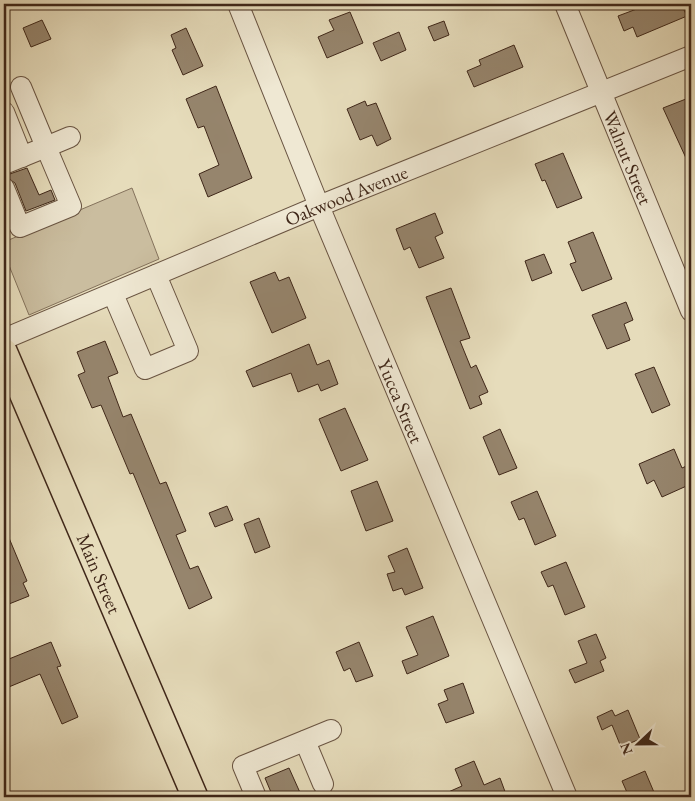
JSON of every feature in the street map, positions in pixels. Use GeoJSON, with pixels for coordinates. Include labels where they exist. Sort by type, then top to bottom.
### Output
{"type":"FeatureCollection","features":[{"type":"Feature","properties":{"kind":"main road","name":"Main Street"},"geometry":{"type":"LineString","coordinates":[[4,351],[195,797]]}},
{"type":"Feature","properties":{"kind":"street","name":"Yucca Street"},"geometry":{"type":"LineString","coordinates":[[238,4],[319,206],[567,797]]}},
{"type":"Feature","properties":{"kind":"street","name":"Walnut Street"},"geometry":{"type":"LineString","coordinates":[[565,4],[691,311]]}},
{"type":"Feature","properties":{"kind":"street","name":"Oakwood Avenue"},"geometry":{"type":"LineString","coordinates":[[4,339],[319,206],[691,56]]}},
{"type":"Feature","properties":{"kind":"street"},"geometry":{"type":"LineString","coordinates":[[4,188],[20,227],[71,206],[21,87]]}},
{"type":"Feature","properties":{"kind":"street"},"geometry":{"type":"LineString","coordinates":[[4,112],[13,161],[70,136]]}},
{"type":"Feature","properties":{"kind":"street"},"geometry":{"type":"LineString","coordinates":[[114,294],[145,370],[188,352],[156,275]]}},
{"type":"Feature","properties":{"kind":"street"},"geometry":{"type":"LineString","coordinates":[[256,797],[243,766],[330,730]]}},
{"type":"Feature","properties":{"kind":"street"},"geometry":{"type":"LineString","coordinates":[[305,741],[323,784]]}},
{"type":"Feature","properties":{"kind":"shaded area"},"geometry":{"type":"Polygon","coordinates":[[[132,188],[159,259],[29,315],[4,253],[4,242],[132,188]]]}},
{"type":"Feature","properties":{"kind":"building"},"geometry":{"type":"Polygon","coordinates":[[[640,4],[681,4],[687,16],[637,37],[633,27],[624,31],[618,16],[642,7],[640,4]]]}},
{"type":"Feature","properties":{"kind":"building"},"geometry":{"type":"Polygon","coordinates":[[[350,12],[363,43],[327,58],[318,37],[334,30],[329,20],[350,12]]]}},
{"type":"Feature","properties":{"kind":"building"},"geometry":{"type":"Polygon","coordinates":[[[42,20],[51,39],[31,47],[23,28],[42,20]]]}},
{"type":"Feature","properties":{"kind":"building"},"geometry":{"type":"Polygon","coordinates":[[[444,21],[449,35],[434,41],[428,27],[444,21]]]}},
{"type":"Feature","properties":{"kind":"building"},"geometry":{"type":"Polygon","coordinates":[[[186,28],[203,66],[183,75],[172,50],[176,48],[171,35],[186,28]]]}},
{"type":"Feature","properties":{"kind":"building"},"geometry":{"type":"Polygon","coordinates":[[[399,32],[406,50],[381,61],[373,43],[399,32]]]}},
{"type":"Feature","properties":{"kind":"building"},"geometry":{"type":"Polygon","coordinates":[[[514,45],[523,67],[474,87],[467,71],[481,65],[479,60],[514,45]]]}},
{"type":"Feature","properties":{"kind":"building"},"geometry":{"type":"Polygon","coordinates":[[[216,86],[252,178],[208,197],[199,174],[219,165],[204,126],[198,128],[186,99],[216,86]]]}},
{"type":"Feature","properties":{"kind":"building"},"geometry":{"type":"Polygon","coordinates":[[[691,97],[691,169],[663,108],[691,97]]]}},
{"type":"Feature","properties":{"kind":"building"},"geometry":{"type":"Polygon","coordinates":[[[365,101],[367,106],[376,103],[391,139],[377,146],[372,135],[360,140],[347,109],[365,101]]]}},
{"type":"Feature","properties":{"kind":"building"},"geometry":{"type":"Polygon","coordinates":[[[563,153],[582,198],[557,208],[545,180],[542,181],[535,164],[563,153]]]}},
{"type":"Feature","properties":{"kind":"building"},"geometry":{"type":"Polygon","coordinates":[[[27,168],[39,195],[51,190],[55,200],[26,211],[15,183],[4,176],[27,168]]]}},
{"type":"Feature","properties":{"kind":"building"},"geometry":{"type":"Polygon","coordinates":[[[435,213],[443,233],[435,237],[444,258],[419,268],[410,247],[404,250],[396,229],[435,213]]]}},
{"type":"Feature","properties":{"kind":"building"},"geometry":{"type":"Polygon","coordinates":[[[593,232],[612,279],[582,291],[570,264],[576,262],[568,242],[593,232]]]}},
{"type":"Feature","properties":{"kind":"building"},"geometry":{"type":"Polygon","coordinates":[[[544,254],[552,273],[532,281],[525,261],[544,254]]]}},
{"type":"Feature","properties":{"kind":"building"},"geometry":{"type":"Polygon","coordinates":[[[275,272],[279,281],[289,277],[306,318],[272,333],[250,282],[275,272]]]}},
{"type":"Feature","properties":{"kind":"building"},"geometry":{"type":"Polygon","coordinates":[[[451,288],[470,338],[460,341],[471,368],[476,365],[488,392],[479,396],[482,404],[470,409],[426,297],[451,288]]]}},
{"type":"Feature","properties":{"kind":"building"},"geometry":{"type":"Polygon","coordinates":[[[626,302],[633,320],[624,324],[630,340],[607,349],[592,315],[626,302]]]}},
{"type":"Feature","properties":{"kind":"building"},"geometry":{"type":"Polygon","coordinates":[[[105,341],[118,373],[108,377],[123,417],[131,414],[160,484],[166,482],[186,531],[176,535],[190,569],[198,566],[212,598],[189,609],[133,473],[130,474],[101,405],[92,408],[78,375],[85,372],[77,352],[105,341]]]}},
{"type":"Feature","properties":{"kind":"building"},"geometry":{"type":"Polygon","coordinates":[[[309,344],[317,365],[329,360],[338,384],[321,391],[318,384],[298,392],[291,373],[253,387],[246,371],[309,344]]]}},
{"type":"Feature","properties":{"kind":"building"},"geometry":{"type":"Polygon","coordinates":[[[654,367],[670,405],[652,413],[635,374],[654,367]]]}},
{"type":"Feature","properties":{"kind":"building"},"geometry":{"type":"Polygon","coordinates":[[[345,408],[368,460],[341,471],[319,419],[345,408]]]}},
{"type":"Feature","properties":{"kind":"building"},"geometry":{"type":"Polygon","coordinates":[[[500,429],[517,468],[499,475],[483,437],[500,429]]]}},
{"type":"Feature","properties":{"kind":"building"},"geometry":{"type":"Polygon","coordinates":[[[674,449],[682,468],[691,464],[691,484],[662,497],[654,480],[647,484],[639,464],[674,449]]]}},
{"type":"Feature","properties":{"kind":"building"},"geometry":{"type":"Polygon","coordinates":[[[377,481],[393,521],[366,531],[351,491],[377,481]]]}},
{"type":"Feature","properties":{"kind":"building"},"geometry":{"type":"Polygon","coordinates":[[[537,491],[556,536],[535,545],[524,518],[519,520],[511,502],[537,491]]]}},
{"type":"Feature","properties":{"kind":"building"},"geometry":{"type":"Polygon","coordinates":[[[227,506],[233,520],[215,527],[209,513],[227,506]]]}},
{"type":"Feature","properties":{"kind":"building"},"geometry":{"type":"Polygon","coordinates":[[[259,518],[270,547],[255,553],[244,524],[259,518]]]}},
{"type":"Feature","properties":{"kind":"building"},"geometry":{"type":"Polygon","coordinates":[[[4,526],[27,581],[23,583],[29,596],[4,606],[4,526]]]}},
{"type":"Feature","properties":{"kind":"building"},"geometry":{"type":"Polygon","coordinates":[[[407,548],[423,588],[405,595],[402,588],[393,591],[387,574],[395,572],[388,556],[407,548]]]}},
{"type":"Feature","properties":{"kind":"building"},"geometry":{"type":"Polygon","coordinates":[[[566,562],[585,607],[565,615],[553,585],[548,587],[541,572],[566,562]]]}},
{"type":"Feature","properties":{"kind":"building"},"geometry":{"type":"Polygon","coordinates":[[[433,616],[449,656],[407,674],[402,661],[418,655],[406,627],[433,616]]]}},
{"type":"Feature","properties":{"kind":"building"},"geometry":{"type":"Polygon","coordinates":[[[596,634],[606,658],[600,661],[604,671],[575,683],[569,670],[587,663],[578,641],[596,634]]]}},
{"type":"Feature","properties":{"kind":"building"},"geometry":{"type":"Polygon","coordinates":[[[51,642],[61,666],[57,667],[78,717],[62,724],[40,674],[4,689],[4,661],[51,642]]]}},
{"type":"Feature","properties":{"kind":"building"},"geometry":{"type":"Polygon","coordinates":[[[359,642],[373,676],[356,682],[350,668],[344,671],[336,652],[359,642]]]}},
{"type":"Feature","properties":{"kind":"building"},"geometry":{"type":"Polygon","coordinates":[[[463,683],[474,713],[446,723],[438,704],[448,700],[444,690],[463,683]]]}},
{"type":"Feature","properties":{"kind":"building"},"geometry":{"type":"Polygon","coordinates":[[[612,710],[615,716],[628,710],[640,739],[621,747],[612,725],[602,730],[597,717],[612,710]]]}},
{"type":"Feature","properties":{"kind":"building"},"geometry":{"type":"Polygon","coordinates":[[[474,761],[484,785],[500,778],[507,797],[437,797],[462,786],[455,769],[474,761]]]}},
{"type":"Feature","properties":{"kind":"building"},"geometry":{"type":"Polygon","coordinates":[[[289,768],[302,797],[273,797],[265,778],[289,768]]]}},
{"type":"Feature","properties":{"kind":"building"},"geometry":{"type":"Polygon","coordinates":[[[645,771],[656,797],[629,797],[622,781],[645,771]]]}}]}
